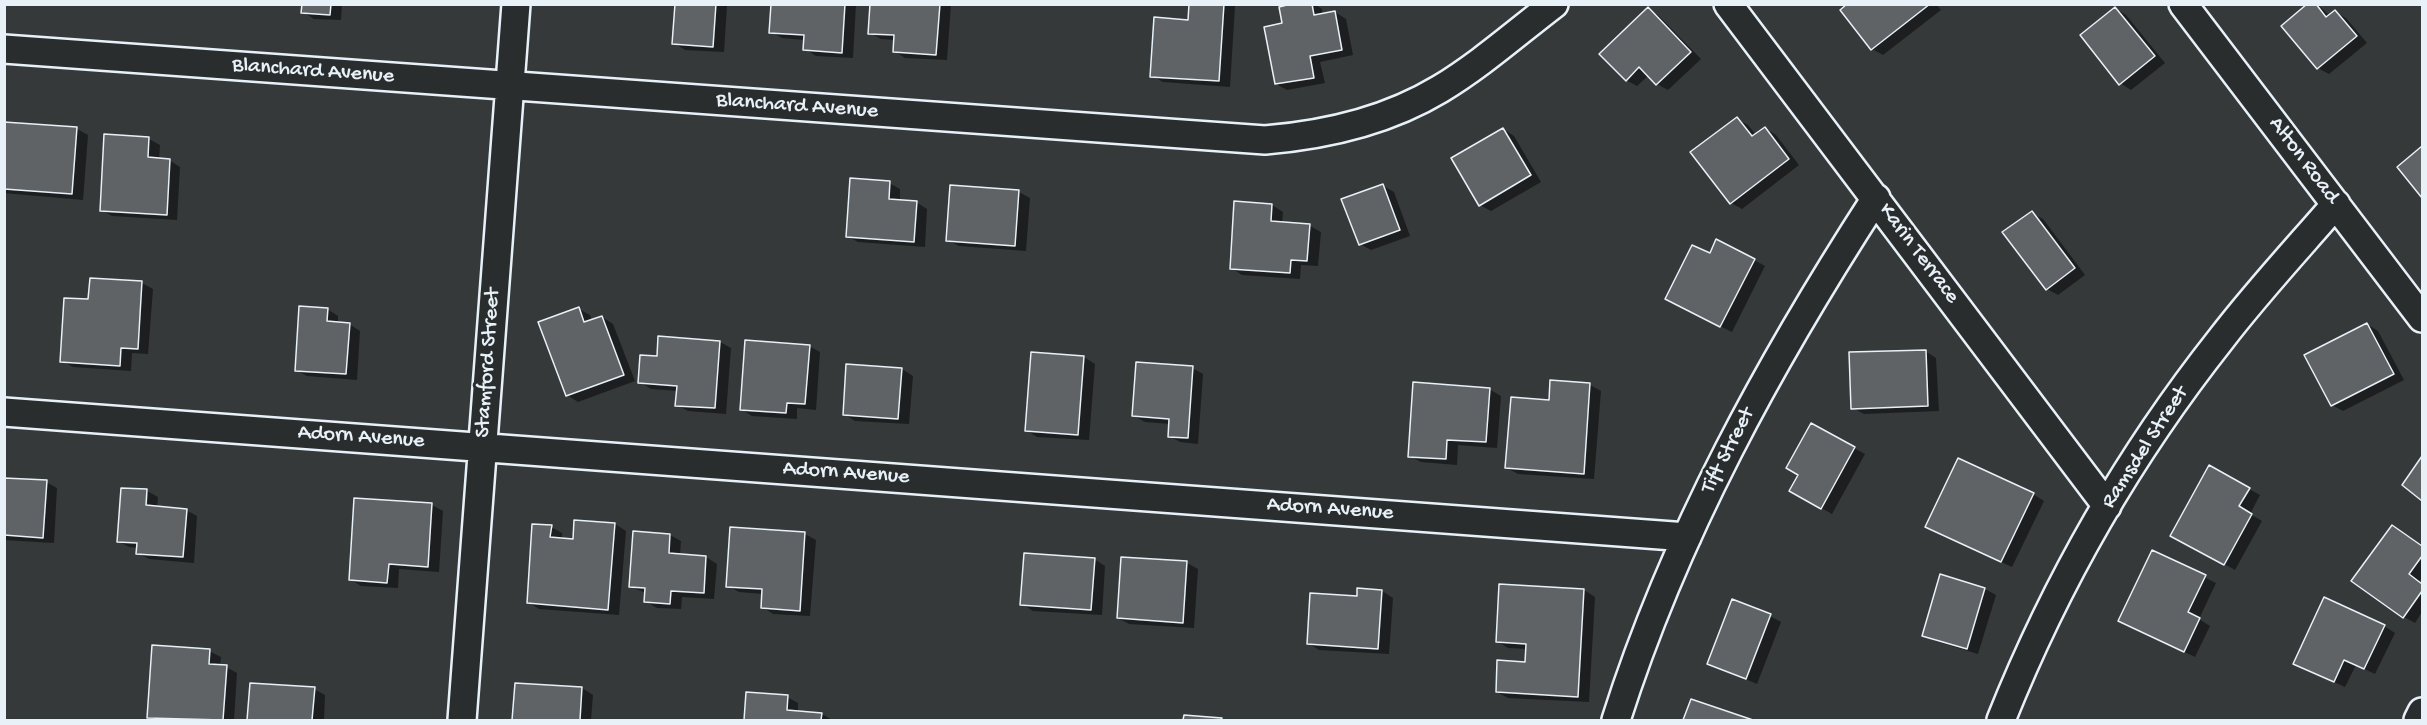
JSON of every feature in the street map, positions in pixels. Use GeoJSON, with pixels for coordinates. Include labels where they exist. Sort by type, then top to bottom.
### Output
{"type":"FeatureCollection","features":[{"type":"Feature","properties":{"kind":"street","name":"Stamford Street"},"geometry":{"type":"LineString","coordinates":[[462,720],[516,4]]}},
{"type":"Feature","properties":{"kind":"street","name":"Blanchard Avenue"},"geometry":{"type":"LineString","coordinates":[[4,49],[1265,141],[1303,137],[1359,124],[1405,107],[1439,89],[1471,68],[1554,4]]}},
{"type":"Feature","properties":{"kind":"street","name":"Karin Terrace"},"geometry":{"type":"LineString","coordinates":[[1728,4],[2107,506]]}},
{"type":"Feature","properties":{"kind":"street","name":"Alton Road"},"geometry":{"type":"LineString","coordinates":[[2183,4],[2422,318]]}},
{"type":"Feature","properties":{"kind":"street","name":"Tift Street"},"geometry":{"type":"LineString","coordinates":[[1616,720],[1645,637],[1687,537],[1729,448],[1780,352],[1817,289],[1876,198]]}},
{"type":"Feature","properties":{"kind":"street","name":"Ramsdel Street"},"geometry":{"type":"LineString","coordinates":[[2001,720],[2037,638],[2107,506],[2166,413],[2220,340],[2276,271],[2336,204]]}},
{"type":"Feature","properties":{"kind":"street","name":"Adorn Avenue"},"geometry":{"type":"LineString","coordinates":[[4,411],[1687,537]]}},
{"type":"Feature","properties":{"kind":"street"},"geometry":{"type":"LineString","coordinates":[[2418,720],[2422,712]]}},
{"type":"Feature","properties":{"kind":"building"},"geometry":{"type":"Polygon","coordinates":[[[302,4],[331,4],[330,15],[301,13],[302,4]]]}},
{"type":"Feature","properties":{"kind":"building"},"geometry":{"type":"Polygon","coordinates":[[[675,4],[716,4],[713,47],[672,44],[675,4]]]}},
{"type":"Feature","properties":{"kind":"building"},"geometry":{"type":"Polygon","coordinates":[[[771,4],[845,4],[842,53],[803,50],[804,35],[769,33],[771,4]]]}},
{"type":"Feature","properties":{"kind":"building"},"geometry":{"type":"Polygon","coordinates":[[[870,4],[940,4],[936,55],[893,52],[894,35],[868,34],[870,4]]]}},
{"type":"Feature","properties":{"kind":"building"},"geometry":{"type":"Polygon","coordinates":[[[1189,4],[1224,4],[1219,81],[1150,77],[1154,17],[1188,20],[1189,4]]]}},
{"type":"Feature","properties":{"kind":"building"},"geometry":{"type":"Polygon","coordinates":[[[1291,4],[1312,4],[1314,15],[1335,11],[1342,50],[1310,56],[1314,78],[1275,84],[1264,27],[1282,23],[1279,7],[1291,4]]]}},
{"type":"Feature","properties":{"kind":"building"},"geometry":{"type":"Polygon","coordinates":[[[1847,4],[1930,4],[1871,50],[1840,10],[1847,4]]]}},
{"type":"Feature","properties":{"kind":"building"},"geometry":{"type":"Polygon","coordinates":[[[2307,4],[2316,4],[2326,17],[2335,10],[2357,36],[2317,69],[2281,26],[2307,4]]]}},
{"type":"Feature","properties":{"kind":"building"},"geometry":{"type":"Polygon","coordinates":[[[1648,7],[1691,52],[1656,85],[1639,67],[1626,81],[1599,54],[1648,7]]]}},
{"type":"Feature","properties":{"kind":"building"},"geometry":{"type":"Polygon","coordinates":[[[2115,7],[2155,56],[2119,85],[2080,35],[2115,7]]]}},
{"type":"Feature","properties":{"kind":"building"},"geometry":{"type":"Polygon","coordinates":[[[1737,117],[1752,136],[1765,127],[1789,159],[1730,204],[1690,152],[1737,117]]]}},
{"type":"Feature","properties":{"kind":"building"},"geometry":{"type":"Polygon","coordinates":[[[4,122],[77,127],[72,194],[4,189],[4,122]]]}},
{"type":"Feature","properties":{"kind":"building"},"geometry":{"type":"Polygon","coordinates":[[[1503,128],[1531,175],[1479,206],[1451,158],[1503,128]]]}},
{"type":"Feature","properties":{"kind":"building"},"geometry":{"type":"Polygon","coordinates":[[[104,134],[149,137],[148,157],[170,159],[167,215],[100,211],[104,134]]]}},
{"type":"Feature","properties":{"kind":"building"},"geometry":{"type":"Polygon","coordinates":[[[2422,146],[2422,198],[2397,167],[2422,146]]]}},
{"type":"Feature","properties":{"kind":"building"},"geometry":{"type":"Polygon","coordinates":[[[850,178],[890,181],[889,199],[917,201],[914,242],[846,237],[850,178]]]}},
{"type":"Feature","properties":{"kind":"building"},"geometry":{"type":"Polygon","coordinates":[[[1383,184],[1400,230],[1359,245],[1341,199],[1383,184]]]}},
{"type":"Feature","properties":{"kind":"building"},"geometry":{"type":"Polygon","coordinates":[[[950,185],[1019,190],[1015,246],[946,241],[950,185]]]}},
{"type":"Feature","properties":{"kind":"building"},"geometry":{"type":"Polygon","coordinates":[[[1234,201],[1272,204],[1271,221],[1310,224],[1307,261],[1291,260],[1290,273],[1230,269],[1234,201]]]}},
{"type":"Feature","properties":{"kind":"building"},"geometry":{"type":"Polygon","coordinates":[[[2032,211],[2075,268],[2046,290],[2002,232],[2032,211]]]}},
{"type":"Feature","properties":{"kind":"building"},"geometry":{"type":"Polygon","coordinates":[[[1716,239],[1755,259],[1720,327],[1665,299],[1692,245],[1710,253],[1716,239]]]}},
{"type":"Feature","properties":{"kind":"building"},"geometry":{"type":"Polygon","coordinates":[[[90,278],[142,281],[138,349],[121,348],[120,366],[60,362],[64,298],[88,299],[90,278]]]}},
{"type":"Feature","properties":{"kind":"building"},"geometry":{"type":"Polygon","coordinates":[[[299,306],[328,308],[327,321],[350,323],[346,374],[295,371],[299,306]]]}},
{"type":"Feature","properties":{"kind":"building"},"geometry":{"type":"Polygon","coordinates":[[[579,307],[584,322],[602,316],[624,375],[566,396],[538,322],[579,307]]]}},
{"type":"Feature","properties":{"kind":"building"},"geometry":{"type":"Polygon","coordinates":[[[2367,323],[2394,374],[2331,406],[2304,355],[2367,323]]]}},
{"type":"Feature","properties":{"kind":"building"},"geometry":{"type":"Polygon","coordinates":[[[658,336],[720,341],[715,408],[675,406],[677,386],[638,383],[640,355],[657,356],[658,336]]]}},
{"type":"Feature","properties":{"kind":"building"},"geometry":{"type":"Polygon","coordinates":[[[745,340],[810,345],[805,404],[787,403],[786,413],[740,410],[745,340]]]}},
{"type":"Feature","properties":{"kind":"building"},"geometry":{"type":"Polygon","coordinates":[[[1926,350],[1928,406],[1851,409],[1849,352],[1926,350]]]}},
{"type":"Feature","properties":{"kind":"building"},"geometry":{"type":"Polygon","coordinates":[[[1031,352],[1084,356],[1078,435],[1025,431],[1031,352]]]}},
{"type":"Feature","properties":{"kind":"building"},"geometry":{"type":"Polygon","coordinates":[[[1136,362],[1193,366],[1188,438],[1168,437],[1169,419],[1132,416],[1136,362]]]}},
{"type":"Feature","properties":{"kind":"building"},"geometry":{"type":"Polygon","coordinates":[[[846,364],[902,368],[898,419],[843,415],[846,364]]]}},
{"type":"Feature","properties":{"kind":"building"},"geometry":{"type":"Polygon","coordinates":[[[1550,380],[1590,383],[1584,474],[1505,468],[1511,397],[1549,400],[1550,380]]]}},
{"type":"Feature","properties":{"kind":"building"},"geometry":{"type":"Polygon","coordinates":[[[1413,382],[1490,388],[1486,442],[1447,440],[1446,459],[1408,457],[1413,382]]]}},
{"type":"Feature","properties":{"kind":"building"},"geometry":{"type":"Polygon","coordinates":[[[1811,423],[1855,447],[1821,509],[1789,491],[1798,475],[1786,468],[1811,423]]]}},
{"type":"Feature","properties":{"kind":"building"},"geometry":{"type":"Polygon","coordinates":[[[2422,456],[2422,501],[2402,485],[2422,456]]]}},
{"type":"Feature","properties":{"kind":"building"},"geometry":{"type":"Polygon","coordinates":[[[1958,458],[2034,493],[2001,562],[1925,527],[1958,458]]]}},
{"type":"Feature","properties":{"kind":"building"},"geometry":{"type":"Polygon","coordinates":[[[2209,465],[2250,488],[2239,506],[2252,514],[2224,565],[2170,536],[2209,465]]]}},
{"type":"Feature","properties":{"kind":"building"},"geometry":{"type":"Polygon","coordinates":[[[4,478],[47,480],[43,538],[4,535],[4,478]]]}},
{"type":"Feature","properties":{"kind":"building"},"geometry":{"type":"Polygon","coordinates":[[[121,488],[147,489],[146,505],[187,509],[183,557],[136,554],[137,543],[117,542],[121,488]]]}},
{"type":"Feature","properties":{"kind":"building"},"geometry":{"type":"Polygon","coordinates":[[[354,498],[432,503],[428,567],[389,564],[387,583],[349,580],[354,498]]]}},
{"type":"Feature","properties":{"kind":"building"},"geometry":{"type":"Polygon","coordinates":[[[574,520],[615,523],[608,610],[527,603],[532,524],[552,525],[550,537],[573,539],[574,520]]]}},
{"type":"Feature","properties":{"kind":"building"},"geometry":{"type":"Polygon","coordinates":[[[2392,525],[2422,546],[2422,556],[2409,574],[2422,584],[2422,591],[2403,618],[2351,581],[2392,525]]]}},
{"type":"Feature","properties":{"kind":"building"},"geometry":{"type":"Polygon","coordinates":[[[730,527],[805,532],[800,611],[761,608],[762,589],[726,587],[730,527]]]}},
{"type":"Feature","properties":{"kind":"building"},"geometry":{"type":"Polygon","coordinates":[[[633,531],[670,534],[669,553],[706,556],[704,593],[671,591],[670,604],[644,602],[645,588],[629,587],[633,531]]]}},
{"type":"Feature","properties":{"kind":"building"},"geometry":{"type":"Polygon","coordinates":[[[2152,550],[2206,575],[2188,612],[2200,618],[2184,652],[2118,621],[2152,550]]]}},
{"type":"Feature","properties":{"kind":"building"},"geometry":{"type":"Polygon","coordinates":[[[1024,553],[1095,558],[1091,610],[1020,605],[1024,553]]]}},
{"type":"Feature","properties":{"kind":"building"},"geometry":{"type":"Polygon","coordinates":[[[1121,557],[1187,561],[1183,623],[1117,618],[1121,557]]]}},
{"type":"Feature","properties":{"kind":"building"},"geometry":{"type":"Polygon","coordinates":[[[1940,574],[1985,588],[1967,649],[1922,636],[1940,574]]]}},
{"type":"Feature","properties":{"kind":"building"},"geometry":{"type":"Polygon","coordinates":[[[1499,584],[1584,589],[1578,697],[1496,692],[1497,660],[1525,662],[1526,644],[1496,642],[1499,584]]]}},
{"type":"Feature","properties":{"kind":"building"},"geometry":{"type":"Polygon","coordinates":[[[1357,588],[1382,590],[1378,649],[1307,644],[1310,593],[1357,596],[1357,588]]]}},
{"type":"Feature","properties":{"kind":"building"},"geometry":{"type":"Polygon","coordinates":[[[2324,597],[2385,625],[2364,669],[2344,660],[2334,682],[2293,664],[2324,597]]]}},
{"type":"Feature","properties":{"kind":"building"},"geometry":{"type":"Polygon","coordinates":[[[1732,599],[1771,614],[1746,679],[1707,664],[1732,599]]]}},
{"type":"Feature","properties":{"kind":"building"},"geometry":{"type":"Polygon","coordinates":[[[152,645],[210,649],[209,664],[227,665],[223,720],[147,718],[152,645]]]}},
{"type":"Feature","properties":{"kind":"building"},"geometry":{"type":"Polygon","coordinates":[[[250,683],[315,687],[312,720],[247,720],[250,683]]]}},
{"type":"Feature","properties":{"kind":"building"},"geometry":{"type":"Polygon","coordinates":[[[515,683],[582,687],[580,720],[512,720],[515,683]]]}},
{"type":"Feature","properties":{"kind":"building"},"geometry":{"type":"Polygon","coordinates":[[[746,692],[788,695],[787,710],[822,713],[821,720],[744,720],[746,692]]]}},
{"type":"Feature","properties":{"kind":"building"},"geometry":{"type":"Polygon","coordinates":[[[1691,699],[1753,720],[1683,720],[1691,699]]]}},
{"type":"Feature","properties":{"kind":"building"},"geometry":{"type":"Polygon","coordinates":[[[1184,715],[1222,718],[1221,720],[1183,720],[1184,715]]]}}]}
